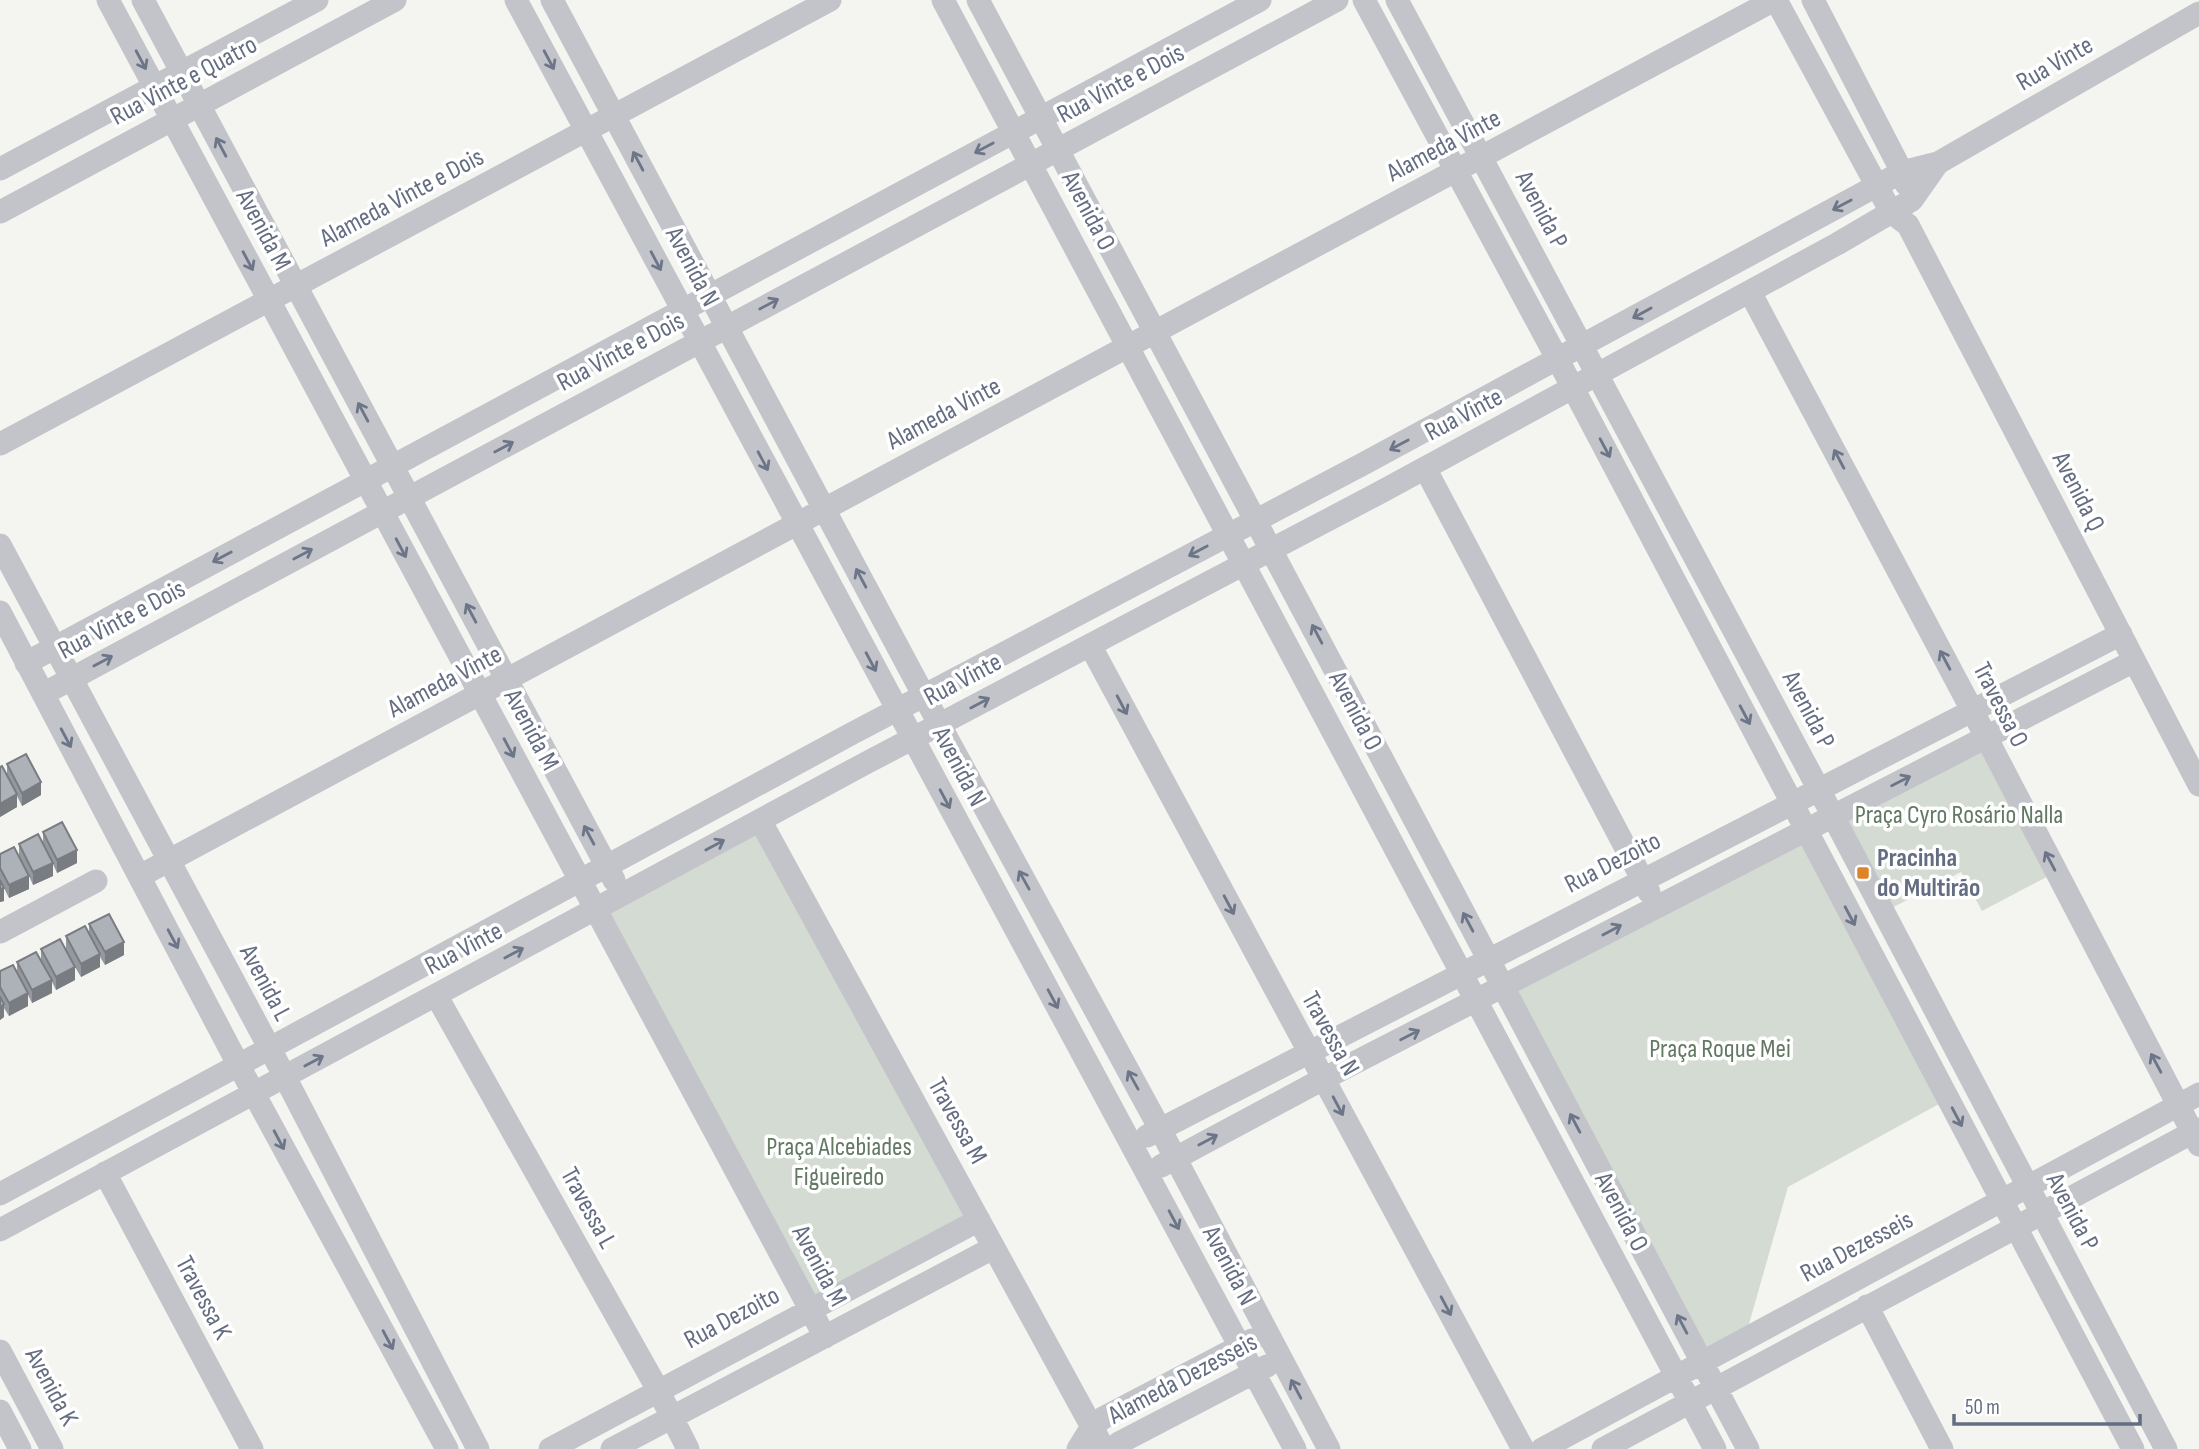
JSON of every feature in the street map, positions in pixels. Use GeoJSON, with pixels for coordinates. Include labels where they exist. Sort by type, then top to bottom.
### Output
{"type":"FeatureCollection","features":[{"type":"Feature","properties":{"kind":"street","name":"Avenida M"},"geometry":{"type":"LineString","coordinates":[[108,0],[825,1337]]}},
{"type":"Feature","properties":{"kind":"street","name":"Avenida M"},"geometry":{"type":"LineString","coordinates":[[143,0],[622,895]]}},
{"type":"Feature","properties":{"kind":"street","name":"Rua Vinte e Quatro"},"geometry":{"type":"LineString","coordinates":[[0,169],[317,0]]}},
{"type":"Feature","properties":{"kind":"street","name":"Rua Vinte e Quatro"},"geometry":{"type":"LineString","coordinates":[[0,212],[395,0]]}},
{"type":"Feature","properties":{"kind":"street","name":"Avenida N"},"geometry":{"type":"LineString","coordinates":[[516,0],[1295,1449]]}},
{"type":"Feature","properties":{"kind":"street","name":"Avenida N"},"geometry":{"type":"LineString","coordinates":[[552,0],[939,724],[1160,1129],[1329,1449]]}},
{"type":"Feature","properties":{"kind":"street","name":"Alameda Vinte e Dois"},"geometry":{"type":"LineString","coordinates":[[0,444],[830,0]]}},
{"type":"Feature","properties":{"kind":"street","name":"Avenida O"},"geometry":{"type":"LineString","coordinates":[[943,0],[1715,1449]]}},
{"type":"Feature","properties":{"kind":"street","name":"Avenida O"},"geometry":{"type":"LineString","coordinates":[[978,0],[1257,520],[1748,1449]]}},
{"type":"Feature","properties":{"kind":"street","name":"Rua Vinte e Dois"},"geometry":{"type":"LineString","coordinates":[[26,663],[1260,0]]}},
{"type":"Feature","properties":{"kind":"street","name":"Rua Vinte e Dois"},"geometry":{"type":"LineString","coordinates":[[43,694],[1337,0]]}},
{"type":"Feature","properties":{"kind":"street"},"geometry":{"type":"LineString","coordinates":[[1364,0],[1558,359],[2133,1449]]}},
{"type":"Feature","properties":{"kind":"street","name":"Avenida P"},"geometry":{"type":"LineString","coordinates":[[1397,0],[1749,657],[2166,1449]]}},
{"type":"Feature","properties":{"kind":"street","name":"Alameda Vinte"},"geometry":{"type":"LineString","coordinates":[[140,876],[1775,0]]}},
{"type":"Feature","properties":{"kind":"street","name":"Avenida Q"},"geometry":{"type":"LineString","coordinates":[[1775,0],[1877,187],[1900,218],[2199,785]]}},
{"type":"Feature","properties":{"kind":"street"},"geometry":{"type":"LineString","coordinates":[[1813,0],[1902,172],[1912,200]]}},
{"type":"Feature","properties":{"kind":"street","name":"Rua Vinte"},"geometry":{"type":"LineString","coordinates":[[0,1195],[606,866],[1230,535],[1902,172],[1938,163],[2199,13]]}},
{"type":"Feature","properties":{"kind":"street","name":"Rua Vinte"},"geometry":{"type":"LineString","coordinates":[[0,1230],[939,724],[1425,468],[1837,244],[1900,218],[1938,163]]}},
{"type":"Feature","properties":{"kind":"street","name":"Travessa O"},"geometry":{"type":"LineString","coordinates":[[1750,292],[2197,1136]]}},
{"type":"Feature","properties":{"kind":"street"},"geometry":{"type":"LineString","coordinates":[[1425,468],[1657,906]]}},
{"type":"Feature","properties":{"kind":"street","name":"Avenida L"},"geometry":{"type":"LineString","coordinates":[[0,545],[285,1077],[478,1449]]}},
{"type":"Feature","properties":{"kind":"street"},"geometry":{"type":"LineString","coordinates":[[0,612],[239,1066],[447,1449]]}},
{"type":"Feature","properties":{"kind":"street","name":"Rua Dezoito"},"geometry":{"type":"LineString","coordinates":[[1132,1144],[2121,634]]}},
{"type":"Feature","properties":{"kind":"street","name":"Travessa N"},"geometry":{"type":"LineString","coordinates":[[1090,645],[1523,1449]]}},
{"type":"Feature","properties":{"kind":"street"},"geometry":{"type":"LineString","coordinates":[[1721,670],[1749,657]]}},
{"type":"Feature","properties":{"kind":"street"},"geometry":{"type":"LineString","coordinates":[[1149,1173],[1323,1079],[2134,661]]}},
{"type":"Feature","properties":{"kind":"street","name":"Travessa M"},"geometry":{"type":"LineString","coordinates":[[760,820],[1104,1449]]}},
{"type":"Feature","properties":{"kind":"street"},"geometry":{"type":"LineString","coordinates":[[0,932],[96,881]]}},
{"type":"Feature","properties":{"kind":"street"},"geometry":{"type":"LineString","coordinates":[[1888,986],[1913,970]]}},
{"type":"Feature","properties":{"kind":"street","name":"Travessa L"},"geometry":{"type":"LineString","coordinates":[[436,995],[658,1390],[688,1449]]}},
{"type":"Feature","properties":{"kind":"street","name":"Rua Dezesseis"},"geometry":{"type":"LineString","coordinates":[[1542,1449],[2199,1094]]}},
{"type":"Feature","properties":{"kind":"street"},"geometry":{"type":"LineString","coordinates":[[1603,1449],[2040,1213],[2197,1136]]}},
{"type":"Feature","properties":{"kind":"street","name":"Travessa K"},"geometry":{"type":"LineString","coordinates":[[105,1173],[252,1449]]}},
{"type":"Feature","properties":{"kind":"street","name":"Rua Dezoito"},"geometry":{"type":"LineString","coordinates":[[550,1449],[979,1220]]}},
{"type":"Feature","properties":{"kind":"street"},"geometry":{"type":"LineString","coordinates":[[612,1449],[993,1248]]}},
{"type":"Feature","properties":{"kind":"street"},"geometry":{"type":"LineString","coordinates":[[1867,1306],[1942,1449]]}},
{"type":"Feature","properties":{"kind":"street","name":"Alameda Dezesseis"},"geometry":{"type":"LineString","coordinates":[[1091,1429],[1103,1418],[1267,1332]]}},
{"type":"Feature","properties":{"kind":"street","name":"Avenida K"},"geometry":{"type":"LineString","coordinates":[[0,1351],[52,1449]]}},
{"type":"Feature","properties":{"kind":"street","name":"Alameda Dezesseis"},"geometry":{"type":"LineString","coordinates":[[1113,1449],[1119,1443],[1280,1359]]}},
{"type":"Feature","properties":{"kind":"street"},"geometry":{"type":"LineString","coordinates":[[0,1411],[19,1449]]}},
{"type":"Feature","properties":{"kind":"street"},"geometry":{"type":"LineString","coordinates":[[1079,1449],[1091,1429]]}},
{"type":"Feature","properties":{"kind":"green space","name":"Praça Cyro Rosário Nalla"},"geometry":{"type":"Polygon","coordinates":[[[1985,738],[2056,872],[1982,911],[1961,872],[1884,912],[1833,816],[1985,738]]]}},
{"type":"Feature","properties":{"kind":"green space","name":"Praça Alcebiades Figueiredo"},"geometry":{"type":"Polygon","coordinates":[[[760,821],[978,1220],[810,1308],[595,909],[760,821]]]}},
{"type":"Feature","properties":{"kind":"green space","name":"Praça Roque Mei"},"geometry":{"type":"Polygon","coordinates":[[[1805,831],[1948,1099],[1788,1187],[1745,1338],[1702,1362],[1503,987],[1805,831]]]}},
{"type":"Feature","properties":{"kind":"building"},"geometry":{"type":"Polygon","coordinates":[[[26,754],[41,782],[22,793],[7,764],[26,754]]]}},
{"type":"Feature","properties":{"kind":"building"},"geometry":{"type":"Polygon","coordinates":[[[2,766],[17,794],[0,804],[0,767],[2,766]]]}},
{"type":"Feature","properties":{"kind":"building"},"geometry":{"type":"Polygon","coordinates":[[[62,822],[77,850],[57,860],[43,832],[62,822]]]}},
{"type":"Feature","properties":{"kind":"building"},"geometry":{"type":"Polygon","coordinates":[[[38,834],[53,863],[33,872],[19,844],[38,834]]]}},
{"type":"Feature","properties":{"kind":"building"},"geometry":{"type":"Polygon","coordinates":[[[14,847],[29,876],[9,885],[0,868],[0,854],[14,847]]]}},
{"type":"Feature","properties":{"kind":"building"},"geometry":{"type":"Polygon","coordinates":[[[109,914],[124,942],[105,952],[89,924],[109,914]]]}},
{"type":"Feature","properties":{"kind":"building"},"geometry":{"type":"Polygon","coordinates":[[[85,926],[100,954],[81,964],[66,936],[85,926]]]}},
{"type":"Feature","properties":{"kind":"building"},"geometry":{"type":"Polygon","coordinates":[[[60,939],[75,967],[56,977],[41,949],[60,939]]]}},
{"type":"Feature","properties":{"kind":"building"},"geometry":{"type":"Polygon","coordinates":[[[36,952],[52,980],[32,990],[17,962],[36,952]]]}},
{"type":"Feature","properties":{"kind":"building"},"geometry":{"type":"Polygon","coordinates":[[[13,965],[28,993],[9,1003],[0,987],[0,971],[13,965]]]}},
{"type":"Feature","properties":{"kind":"place","name":"Pracinha do Multirão"},"geometry":{"type":"Point","coordinates":[1863,873]}}]}
